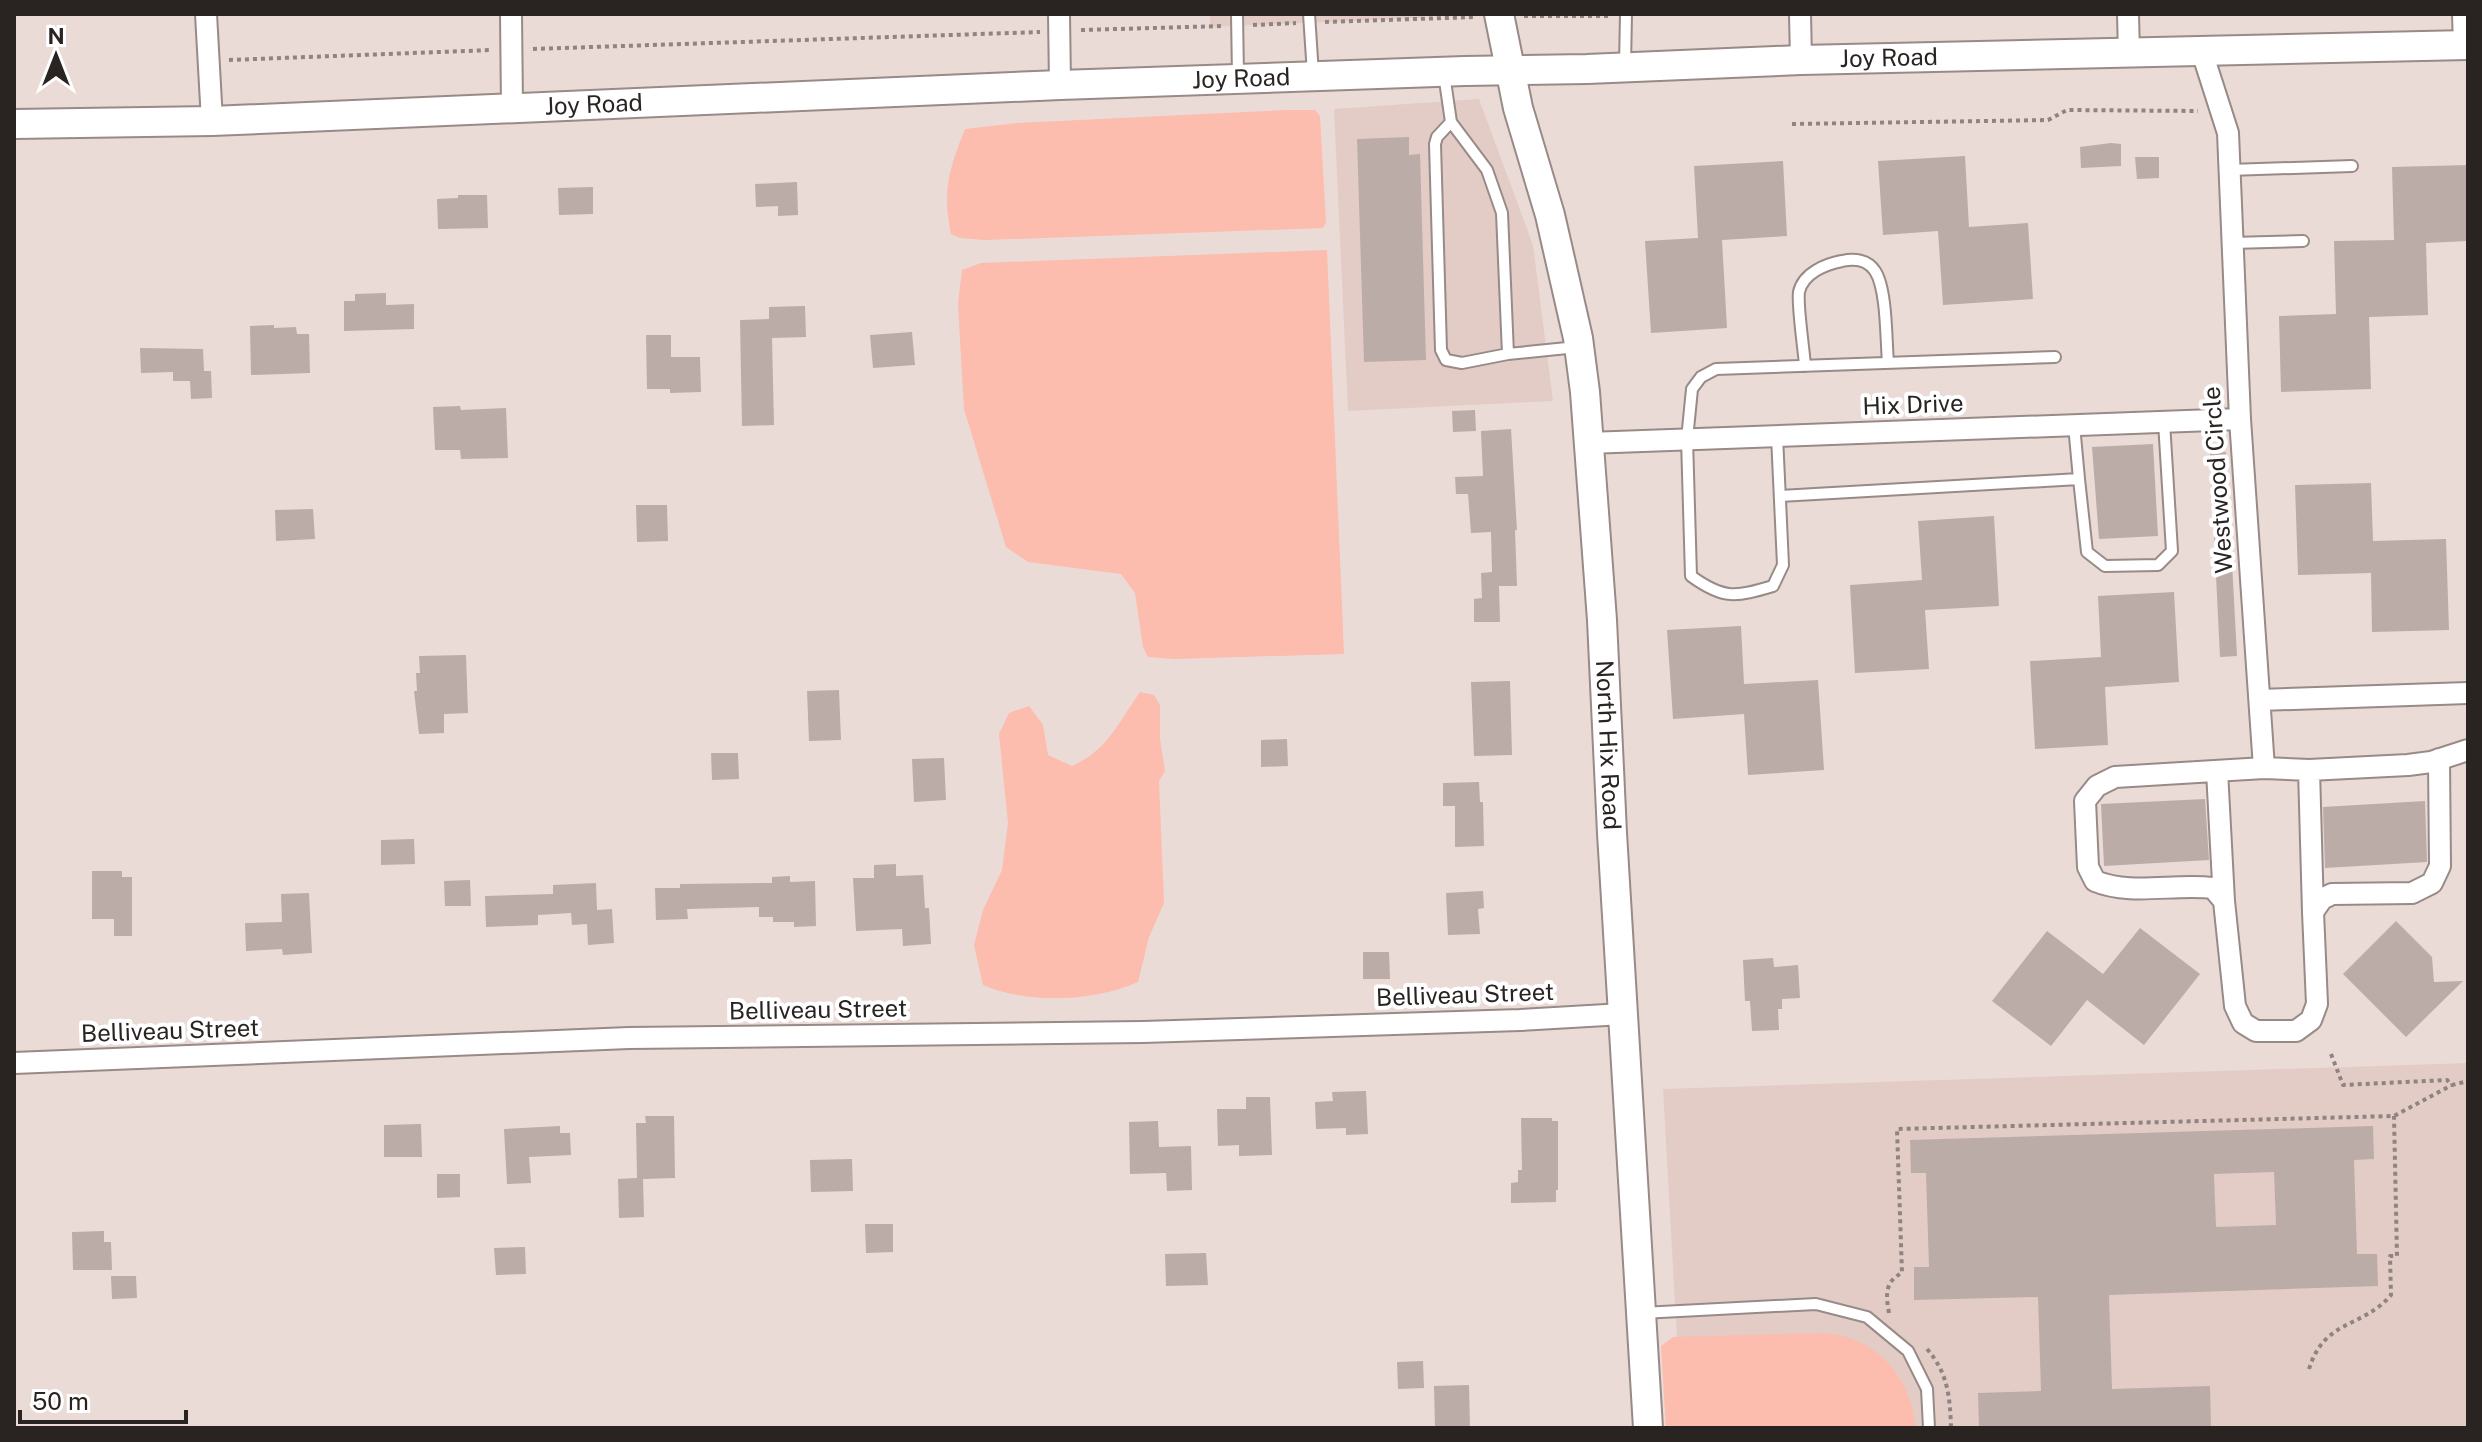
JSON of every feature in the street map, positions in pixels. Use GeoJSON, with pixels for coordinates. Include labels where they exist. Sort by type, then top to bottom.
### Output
{"type":"FeatureCollection","features":[{"type":"Feature","properties":{"kind":"street"},"geometry":{"type":"LineString","coordinates":[[206,14],[212,121]]}},
{"type":"Feature","properties":{"kind":"street"},"geometry":{"type":"LineString","coordinates":[[511,14],[512,107]]}},
{"type":"Feature","properties":{"kind":"street"},"geometry":{"type":"LineString","coordinates":[[1059,14],[1060,85]]}},
{"type":"Feature","properties":{"kind":"street"},"geometry":{"type":"LineString","coordinates":[[1800,14],[1801,60]]}},
{"type":"Feature","properties":{"kind":"street"},"geometry":{"type":"LineString","coordinates":[[2128,14],[2129,54]]}},
{"type":"Feature","properties":{"kind":"street"},"geometry":{"type":"LineString","coordinates":[[2463,14],[2466,45]]}},
{"type":"Feature","properties":{"kind":"street","name":"North Hix Road"},"geometry":{"type":"LineString","coordinates":[[1499,16],[1518,108],[1550,215],[1579,347],[1603,633],[1648,1428]]}},
{"type":"Feature","properties":{"kind":"street","name":"Joy Road"},"geometry":{"type":"LineString","coordinates":[[14,124],[212,121],[1444,71],[2466,45]]}},
{"type":"Feature","properties":{"kind":"street","name":"Westwood Circle"},"geometry":{"type":"LineString","coordinates":[[2202,52],[2228,133],[2240,419],[2264,768]]}},
{"type":"Feature","properties":{"kind":"street","name":"Hix Drive"},"geometry":{"type":"LineString","coordinates":[[1588,443],[2240,419]]}},
{"type":"Feature","properties":{"kind":"street"},"geometry":{"type":"LineString","coordinates":[[2260,700],[2468,693]]}},
{"type":"Feature","properties":{"kind":"street"},"geometry":{"type":"LineString","coordinates":[[2224,901],[2213,888],[2193,885],[2111,888],[2095,881],[2088,867],[2085,801],[2097,786],[2115,777],[2264,768],[2309,770],[2408,765],[2468,750]]}},
{"type":"Feature","properties":{"kind":"street"},"geometry":{"type":"LineString","coordinates":[[2313,912],[2322,899],[2332,894],[2412,893],[2432,883],[2440,866],[2439,759]]}},
{"type":"Feature","properties":{"kind":"street"},"geometry":{"type":"LineString","coordinates":[[2217,771],[2224,901],[2235,1006],[2243,1023],[2256,1031],[2296,1031],[2311,1020],[2317,1004],[2309,770]]}},
{"type":"Feature","properties":{"kind":"street","name":"Belliveau Street"},"geometry":{"type":"LineString","coordinates":[[14,1063],[629,1038],[1143,1032],[1623,1014]]}},
{"type":"Feature","properties":{"kind":"lane"},"geometry":{"type":"LineString","coordinates":[[1625,68],[1626,14]]}},
{"type":"Feature","properties":{"kind":"lane"},"geometry":{"type":"LineString","coordinates":[[1309,18],[1313,76]]}},
{"type":"Feature","properties":{"kind":"lane"},"geometry":{"type":"LineString","coordinates":[[1238,20],[1238,78]]}},
{"type":"Feature","properties":{"kind":"lane"},"geometry":{"type":"LineString","coordinates":[[1444,71],[1451,122],[1487,170],[1502,213],[1508,354]]}},
{"type":"Feature","properties":{"kind":"lane"},"geometry":{"type":"LineString","coordinates":[[1451,122],[1437,137],[1435,144],[1441,350],[1446,360],[1462,363],[1508,354],[1579,347]]}},
{"type":"Feature","properties":{"kind":"lane"},"geometry":{"type":"LineString","coordinates":[[2229,170],[2352,166]]}},
{"type":"Feature","properties":{"kind":"lane"},"geometry":{"type":"LineString","coordinates":[[2231,243],[2303,241]]}},
{"type":"Feature","properties":{"kind":"lane"},"geometry":{"type":"LineString","coordinates":[[1805,366],[1799,292],[1806,278],[1820,268],[1856,259],[1869,264],[1877,273],[1888,363]]}},
{"type":"Feature","properties":{"kind":"lane"},"geometry":{"type":"LineString","coordinates":[[1777,436],[1783,565],[1773,586],[1740,596],[1710,590],[1691,576],[1687,439],[1692,389],[1701,377],[1716,369],[2055,357]]}},
{"type":"Feature","properties":{"kind":"lane"},"geometry":{"type":"LineString","coordinates":[[2074,425],[2087,552],[2105,566],[2158,565],[2172,551],[2164,422]]}},
{"type":"Feature","properties":{"kind":"lane"},"geometry":{"type":"LineString","coordinates":[[1780,496],[2079,479]]}},
{"type":"Feature","properties":{"kind":"lane"},"geometry":{"type":"LineString","coordinates":[[1641,1313],[1816,1304],[1867,1317],[1908,1351],[1927,1389],[1929,1428]]}},
{"type":"Feature","properties":{"kind":"path"},"geometry":{"type":"LineString","coordinates":[[1087,30],[1309,18],[1606,16]]}},
{"type":"Feature","properties":{"kind":"path"},"geometry":{"type":"LineString","coordinates":[[528,49],[1033,32]]}},
{"type":"Feature","properties":{"kind":"path"},"geometry":{"type":"LineString","coordinates":[[225,60],[496,50]]}},
{"type":"Feature","properties":{"kind":"path"},"geometry":{"type":"LineString","coordinates":[[1792,124],[2048,120],[2067,110],[2204,111]]}},
{"type":"Feature","properties":{"kind":"path"},"geometry":{"type":"LineString","coordinates":[[2331,1054],[2343,1085],[2447,1080],[2452,1085]]}},
{"type":"Feature","properties":{"kind":"path"},"geometry":{"type":"LineString","coordinates":[[1895,1321],[1888,1312],[1887,1284],[1902,1273],[1897,1129],[2394,1116],[2452,1085],[2468,1081]]}},
{"type":"Feature","properties":{"kind":"path"},"geometry":{"type":"LineString","coordinates":[[2309,1369],[2315,1349],[2335,1330],[2381,1307],[2391,1295],[2390,1256],[2397,1256],[2394,1116]]}},
{"type":"Feature","properties":{"kind":"path"},"geometry":{"type":"LineString","coordinates":[[1918,1339],[1939,1362],[1950,1391],[1951,1428]]}},
{"type":"Feature","properties":{"kind":"shaded area"},"geometry":{"type":"Polygon","coordinates":[[[1210,14],[1421,14],[1421,18],[1210,27],[1210,14]]]}},
{"type":"Feature","properties":{"kind":"shaded area"},"geometry":{"type":"Polygon","coordinates":[[[1479,99],[1533,245],[1553,401],[1348,411],[1334,109],[1479,99]]]}},
{"type":"Feature","properties":{"kind":"shaded area"},"geometry":{"type":"Polygon","coordinates":[[[1315,110],[1320,116],[1326,222],[1323,228],[985,240],[951,234],[947,192],[965,129],[1017,123],[1315,110]]]}},
{"type":"Feature","properties":{"kind":"shaded area"},"geometry":{"type":"Polygon","coordinates":[[[1327,250],[1344,654],[1148,657],[1143,647],[1135,593],[1121,574],[1028,562],[1006,547],[964,409],[958,303],[962,270],[981,263],[1327,250]]]}},
{"type":"Feature","properties":{"kind":"shaded area"},"geometry":{"type":"Polygon","coordinates":[[[1140,692],[1154,695],[1160,705],[1160,739],[1165,771],[1159,781],[1164,903],[1149,937],[1138,982],[1101,994],[1060,998],[1020,995],[983,985],[974,945],[983,910],[1002,870],[1008,823],[999,734],[1009,713],[1029,706],[1043,725],[1048,755],[1072,766],[1104,744],[1140,692]]]}},
{"type":"Feature","properties":{"kind":"shaded area"},"geometry":{"type":"Polygon","coordinates":[[[2468,1063],[2468,1428],[1682,1428],[1663,1089],[2468,1063]]]}},
{"type":"Feature","properties":{"kind":"shaded area"},"geometry":{"type":"Polygon","coordinates":[[[1813,1333],[1849,1338],[1879,1354],[1901,1380],[1913,1411],[1915,1428],[1666,1428],[1661,1346],[1673,1337],[1813,1333]]]}},
{"type":"Feature","properties":{"kind":"building"},"geometry":{"type":"Polygon","coordinates":[[[1409,137],[1409,155],[1420,154],[1426,360],[1364,362],[1357,139],[1409,137]]]}},
{"type":"Feature","properties":{"kind":"building"},"geometry":{"type":"Polygon","coordinates":[[[2121,144],[2121,166],[2081,168],[2080,147],[2121,144]]]}},
{"type":"Feature","properties":{"kind":"building"},"geometry":{"type":"Polygon","coordinates":[[[1965,156],[1969,227],[2028,223],[2033,299],[1943,305],[1938,231],[1883,235],[1878,161],[1965,156]]]}},
{"type":"Feature","properties":{"kind":"building"},"geometry":{"type":"Polygon","coordinates":[[[2135,157],[2159,157],[2159,178],[2137,179],[2135,157]]]}},
{"type":"Feature","properties":{"kind":"building"},"geometry":{"type":"Polygon","coordinates":[[[1783,161],[1787,236],[1722,240],[1727,328],[1651,333],[1645,241],[1698,238],[1694,166],[1783,161]]]}},
{"type":"Feature","properties":{"kind":"building"},"geometry":{"type":"Polygon","coordinates":[[[2468,165],[2468,241],[2426,243],[2428,315],[2369,317],[2371,389],[2281,392],[2279,316],[2336,314],[2334,241],[2394,240],[2392,167],[2468,165]]]}},
{"type":"Feature","properties":{"kind":"building"},"geometry":{"type":"Polygon","coordinates":[[[797,182],[798,215],[778,216],[778,206],[756,207],[755,184],[797,182]]]}},
{"type":"Feature","properties":{"kind":"building"},"geometry":{"type":"Polygon","coordinates":[[[593,187],[593,214],[559,215],[558,188],[593,187]]]}},
{"type":"Feature","properties":{"kind":"building"},"geometry":{"type":"Polygon","coordinates":[[[458,195],[487,195],[488,228],[438,229],[437,199],[458,198],[458,195]]]}},
{"type":"Feature","properties":{"kind":"building"},"geometry":{"type":"Polygon","coordinates":[[[386,293],[386,305],[414,304],[414,329],[344,331],[344,301],[355,301],[355,294],[386,293]]]}},
{"type":"Feature","properties":{"kind":"building"},"geometry":{"type":"Polygon","coordinates":[[[805,306],[806,337],[772,338],[774,425],[742,426],[740,320],[769,319],[769,307],[805,306]]]}},
{"type":"Feature","properties":{"kind":"building"},"geometry":{"type":"Polygon","coordinates":[[[274,325],[274,328],[296,327],[297,334],[309,334],[310,373],[251,375],[250,326],[274,325]]]}},
{"type":"Feature","properties":{"kind":"building"},"geometry":{"type":"Polygon","coordinates":[[[912,332],[915,365],[873,368],[870,335],[912,332]]]}},
{"type":"Feature","properties":{"kind":"building"},"geometry":{"type":"Polygon","coordinates":[[[646,335],[671,335],[671,357],[700,357],[701,392],[670,393],[670,389],[647,389],[646,335]]]}},
{"type":"Feature","properties":{"kind":"building"},"geometry":{"type":"Polygon","coordinates":[[[140,348],[203,349],[204,371],[211,371],[212,398],[191,399],[190,381],[173,381],[173,372],[141,373],[140,348]]]}},
{"type":"Feature","properties":{"kind":"building"},"geometry":{"type":"Polygon","coordinates":[[[460,406],[461,410],[506,408],[508,458],[461,459],[460,450],[435,450],[433,407],[460,406]]]}},
{"type":"Feature","properties":{"kind":"building"},"geometry":{"type":"Polygon","coordinates":[[[1475,410],[1476,431],[1453,432],[1452,411],[1475,410]]]}},
{"type":"Feature","properties":{"kind":"building"},"geometry":{"type":"Polygon","coordinates":[[[1511,429],[1517,586],[1499,586],[1500,622],[1474,622],[1474,599],[1482,598],[1481,573],[1492,572],[1491,532],[1471,533],[1468,494],[1456,494],[1455,477],[1483,476],[1481,431],[1511,429]]]}},
{"type":"Feature","properties":{"kind":"building"},"geometry":{"type":"Polygon","coordinates":[[[2153,444],[2158,536],[2099,539],[2092,447],[2153,444]]]}},
{"type":"Feature","properties":{"kind":"building"},"geometry":{"type":"Polygon","coordinates":[[[2226,452],[2237,656],[2220,657],[2210,453],[2226,452]]]}},
{"type":"Feature","properties":{"kind":"building"},"geometry":{"type":"Polygon","coordinates":[[[2371,483],[2373,541],[2446,539],[2449,630],[2372,632],[2371,573],[2298,575],[2295,485],[2371,483]]]}},
{"type":"Feature","properties":{"kind":"building"},"geometry":{"type":"Polygon","coordinates":[[[636,505],[667,505],[668,541],[637,542],[636,505]]]}},
{"type":"Feature","properties":{"kind":"building"},"geometry":{"type":"Polygon","coordinates":[[[313,509],[315,539],[276,541],[275,510],[313,509]]]}},
{"type":"Feature","properties":{"kind":"building"},"geometry":{"type":"Polygon","coordinates":[[[1994,516],[1999,606],[1925,610],[1929,669],[1855,673],[1850,585],[1922,580],[1918,521],[1994,516]]]}},
{"type":"Feature","properties":{"kind":"building"},"geometry":{"type":"Polygon","coordinates":[[[2174,592],[2179,682],[2105,687],[2108,745],[2035,749],[2030,661],[2101,657],[2098,596],[2174,592]]]}},
{"type":"Feature","properties":{"kind":"building"},"geometry":{"type":"Polygon","coordinates":[[[1741,626],[1744,684],[1818,680],[1824,770],[1748,775],[1744,714],[1673,719],[1667,630],[1741,626]]]}},
{"type":"Feature","properties":{"kind":"building"},"geometry":{"type":"Polygon","coordinates":[[[466,655],[468,713],[444,714],[444,733],[419,734],[414,691],[417,691],[416,673],[420,673],[419,656],[466,655]]]}},
{"type":"Feature","properties":{"kind":"building"},"geometry":{"type":"Polygon","coordinates":[[[1510,681],[1512,755],[1474,756],[1471,682],[1510,681]]]}},
{"type":"Feature","properties":{"kind":"building"},"geometry":{"type":"Polygon","coordinates":[[[839,690],[841,740],[809,741],[807,691],[839,690]]]}},
{"type":"Feature","properties":{"kind":"building"},"geometry":{"type":"Polygon","coordinates":[[[1287,739],[1288,766],[1261,767],[1261,740],[1287,739]]]}},
{"type":"Feature","properties":{"kind":"building"},"geometry":{"type":"Polygon","coordinates":[[[711,753],[738,753],[739,779],[712,780],[711,753]]]}},
{"type":"Feature","properties":{"kind":"building"},"geometry":{"type":"Polygon","coordinates":[[[944,758],[946,800],[914,802],[912,759],[944,758]]]}},
{"type":"Feature","properties":{"kind":"building"},"geometry":{"type":"Polygon","coordinates":[[[1479,782],[1480,802],[1483,802],[1484,846],[1455,847],[1455,806],[1443,806],[1443,783],[1479,782]]]}},
{"type":"Feature","properties":{"kind":"building"},"geometry":{"type":"Polygon","coordinates":[[[2205,799],[2209,860],[2104,866],[2101,804],[2205,799]]]}},
{"type":"Feature","properties":{"kind":"building"},"geometry":{"type":"Polygon","coordinates":[[[2425,801],[2427,862],[2325,868],[2323,807],[2425,801]]]}},
{"type":"Feature","properties":{"kind":"building"},"geometry":{"type":"Polygon","coordinates":[[[414,839],[415,864],[381,865],[381,840],[414,839]]]}},
{"type":"Feature","properties":{"kind":"building"},"geometry":{"type":"Polygon","coordinates":[[[896,864],[896,876],[923,875],[931,944],[903,946],[902,929],[856,931],[853,878],[874,878],[874,865],[896,864]]]}},
{"type":"Feature","properties":{"kind":"building"},"geometry":{"type":"Polygon","coordinates":[[[92,871],[122,871],[122,877],[132,877],[132,936],[114,936],[114,919],[92,919],[92,871]]]}},
{"type":"Feature","properties":{"kind":"building"},"geometry":{"type":"Polygon","coordinates":[[[790,876],[790,882],[815,881],[816,926],[794,927],[794,922],[773,922],[773,917],[759,917],[759,907],[687,909],[688,919],[656,920],[655,888],[680,888],[680,884],[772,883],[772,877],[790,876]]]}},
{"type":"Feature","properties":{"kind":"building"},"geometry":{"type":"Polygon","coordinates":[[[470,880],[471,906],[445,906],[444,881],[470,880]]]}},
{"type":"Feature","properties":{"kind":"building"},"geometry":{"type":"Polygon","coordinates":[[[596,883],[597,910],[612,909],[614,943],[588,945],[587,924],[572,925],[571,913],[538,915],[538,925],[486,927],[485,896],[553,894],[553,885],[596,883]]]}},
{"type":"Feature","properties":{"kind":"building"},"geometry":{"type":"Polygon","coordinates":[[[1483,891],[1484,908],[1478,909],[1480,934],[1448,935],[1446,893],[1483,891]]]}},
{"type":"Feature","properties":{"kind":"building"},"geometry":{"type":"Polygon","coordinates":[[[309,893],[312,953],[283,955],[282,949],[246,951],[245,923],[282,922],[281,894],[309,893]]]}},
{"type":"Feature","properties":{"kind":"building"},"geometry":{"type":"Polygon","coordinates":[[[2396,921],[2432,957],[2434,982],[2463,981],[2406,1037],[2343,974],[2396,921]]]}},
{"type":"Feature","properties":{"kind":"building"},"geometry":{"type":"Polygon","coordinates":[[[2140,928],[2200,974],[2144,1045],[2087,1000],[2051,1046],[1992,1001],[2047,931],[2103,974],[2140,928]]]}},
{"type":"Feature","properties":{"kind":"building"},"geometry":{"type":"Polygon","coordinates":[[[1363,952],[1389,952],[1390,979],[1363,979],[1363,952]]]}},
{"type":"Feature","properties":{"kind":"building"},"geometry":{"type":"Polygon","coordinates":[[[1773,958],[1774,967],[1798,965],[1800,998],[1782,999],[1782,1009],[1778,1009],[1779,1030],[1752,1031],[1750,1001],[1745,1001],[1743,960],[1773,958]]]}},
{"type":"Feature","properties":{"kind":"building"},"geometry":{"type":"Polygon","coordinates":[[[1366,1091],[1368,1134],[1346,1135],[1346,1128],[1316,1129],[1315,1102],[1333,1101],[1332,1092],[1366,1091]]]}},
{"type":"Feature","properties":{"kind":"building"},"geometry":{"type":"Polygon","coordinates":[[[1246,1097],[1270,1097],[1272,1155],[1239,1156],[1239,1145],[1218,1146],[1217,1109],[1246,1109],[1246,1097]]]}},
{"type":"Feature","properties":{"kind":"building"},"geometry":{"type":"Polygon","coordinates":[[[645,1116],[674,1116],[675,1178],[643,1179],[644,1217],[619,1218],[618,1179],[637,1178],[636,1123],[646,1123],[645,1116]]]}},
{"type":"Feature","properties":{"kind":"building"},"geometry":{"type":"Polygon","coordinates":[[[1521,1118],[1552,1118],[1552,1121],[1558,1121],[1556,1202],[1511,1203],[1511,1183],[1518,1182],[1518,1170],[1522,1170],[1521,1118]]]}},
{"type":"Feature","properties":{"kind":"building"},"geometry":{"type":"Polygon","coordinates":[[[1158,1121],[1159,1147],[1191,1146],[1192,1190],[1167,1191],[1166,1173],[1130,1174],[1129,1122],[1158,1121]]]}},
{"type":"Feature","properties":{"kind":"building"},"geometry":{"type":"Polygon","coordinates":[[[421,1124],[422,1157],[384,1157],[384,1125],[421,1124]]]}},
{"type":"Feature","properties":{"kind":"building"},"geometry":{"type":"Polygon","coordinates":[[[560,1126],[560,1133],[570,1133],[571,1155],[529,1157],[531,1183],[507,1184],[504,1129],[560,1126]]]}},
{"type":"Feature","properties":{"kind":"building"},"geometry":{"type":"Polygon","coordinates":[[[2373,1126],[2374,1159],[2354,1160],[2357,1254],[2377,1254],[2378,1286],[2109,1295],[2112,1389],[2210,1386],[2211,1428],[1979,1428],[1978,1393],[2041,1391],[2038,1297],[1914,1300],[1914,1267],[1929,1267],[1926,1173],[1911,1173],[1910,1140],[2373,1126]],[[2274,1172],[2214,1174],[2216,1227],[2276,1225],[2274,1172]]]}},
{"type":"Feature","properties":{"kind":"building"},"geometry":{"type":"Polygon","coordinates":[[[852,1159],[853,1191],[811,1192],[810,1160],[852,1159]]]}},
{"type":"Feature","properties":{"kind":"building"},"geometry":{"type":"Polygon","coordinates":[[[437,1174],[460,1174],[460,1197],[437,1198],[437,1174]]]}},
{"type":"Feature","properties":{"kind":"building"},"geometry":{"type":"Polygon","coordinates":[[[865,1224],[893,1224],[893,1252],[866,1253],[865,1224]]]}},
{"type":"Feature","properties":{"kind":"building"},"geometry":{"type":"Polygon","coordinates":[[[104,1231],[104,1242],[111,1242],[112,1270],[73,1270],[72,1232],[104,1231]]]}},
{"type":"Feature","properties":{"kind":"building"},"geometry":{"type":"Polygon","coordinates":[[[525,1247],[526,1274],[496,1275],[494,1248],[525,1247]]]}},
{"type":"Feature","properties":{"kind":"building"},"geometry":{"type":"Polygon","coordinates":[[[1206,1253],[1208,1285],[1166,1286],[1165,1254],[1206,1253]]]}},
{"type":"Feature","properties":{"kind":"building"},"geometry":{"type":"Polygon","coordinates":[[[111,1276],[136,1276],[137,1298],[112,1299],[111,1276]]]}},
{"type":"Feature","properties":{"kind":"building"},"geometry":{"type":"Polygon","coordinates":[[[1423,1361],[1424,1388],[1398,1389],[1397,1362],[1423,1361]]]}},
{"type":"Feature","properties":{"kind":"building"},"geometry":{"type":"Polygon","coordinates":[[[1469,1385],[1470,1428],[1435,1428],[1434,1386],[1469,1385]]]}}]}
